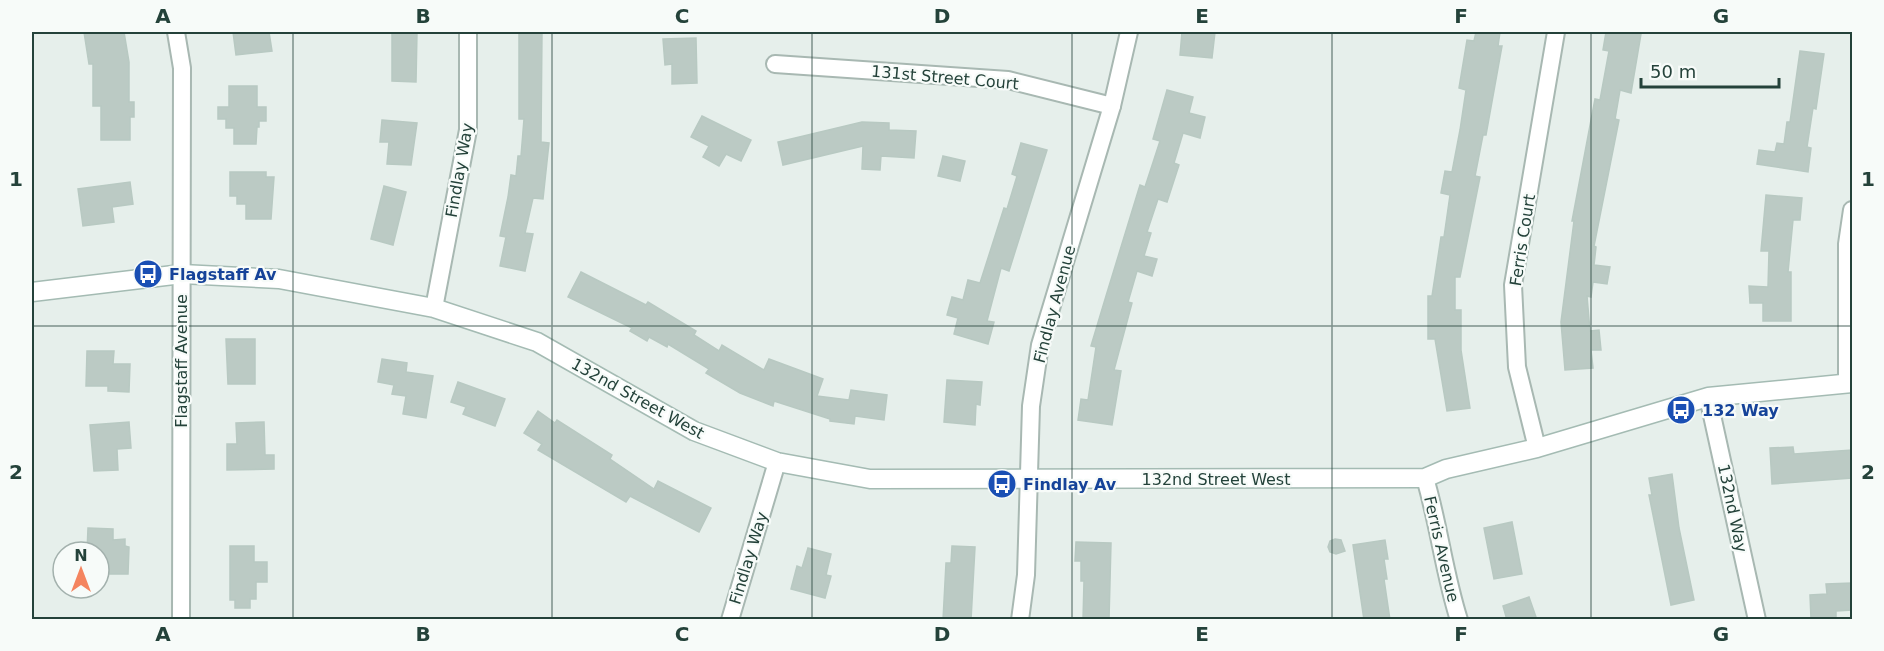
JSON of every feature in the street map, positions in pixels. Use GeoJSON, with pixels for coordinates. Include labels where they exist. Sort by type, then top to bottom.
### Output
{"type":"FeatureCollection","features":[{"type":"Feature","properties":{"kind":"street","name":"Flagstaff Avenue"},"geometry":{"type":"LineString","coordinates":[[176,32],[182,68],[180,620]]}},
{"type":"Feature","properties":{"kind":"street","name":"Findlay Way"},"geometry":{"type":"LineString","coordinates":[[434,308],[468,130],[468,32]]}},
{"type":"Feature","properties":{"kind":"street","name":"Findlay Avenue"},"geometry":{"type":"LineString","coordinates":[[1020,620],[1026,574],[1031,406],[1040,345],[1113,105],[1129,32]]}},
{"type":"Feature","properties":{"kind":"street","name":"Ferris Court"},"geometry":{"type":"LineString","coordinates":[[1538,448],[1516,367],[1513,285],[1556,32]]}},
{"type":"Feature","properties":{"kind":"street","name":"131st Street Court"},"geometry":{"type":"LineString","coordinates":[[775,64],[1008,80],[1113,105]]}},
{"type":"Feature","properties":{"kind":"street"},"geometry":{"type":"LineString","coordinates":[[1850,383],[1847,244],[1852,210]]}},
{"type":"Feature","properties":{"kind":"street","name":"132nd Street West"},"geometry":{"type":"LineString","coordinates":[[32,292],[182,274],[279,279],[434,308],[537,342],[694,431],[777,462],[870,479],[1425,478],[1446,469],[1538,448],[1708,397],[1850,383]]}},
{"type":"Feature","properties":{"kind":"street","name":"132nd Way"},"geometry":{"type":"LineString","coordinates":[[1708,397],[1757,620]]}},
{"type":"Feature","properties":{"kind":"street","name":"Findlay Way"},"geometry":{"type":"LineString","coordinates":[[730,620],[777,462]]}},
{"type":"Feature","properties":{"kind":"street","name":"Ferris Avenue"},"geometry":{"type":"LineString","coordinates":[[1425,478],[1459,620]]}},
{"type":"Feature","properties":{"kind":"building"},"geometry":{"type":"Polygon","coordinates":[[[84,32],[124,32],[129,62],[129,102],[134,102],[134,117],[130,117],[130,140],[101,140],[101,106],[93,106],[93,64],[89,64],[84,32]]]}},
{"type":"Feature","properties":{"kind":"building"},"geometry":{"type":"Polygon","coordinates":[[[233,32],[269,32],[272,51],[236,55],[233,32]]]}},
{"type":"Feature","properties":{"kind":"building"},"geometry":{"type":"Polygon","coordinates":[[[392,32],[417,32],[416,82],[392,81],[392,32]]]}},
{"type":"Feature","properties":{"kind":"building"},"geometry":{"type":"Polygon","coordinates":[[[519,32],[542,32],[541,142],[549,143],[543,199],[533,198],[525,233],[533,234],[525,271],[500,266],[506,237],[500,236],[511,175],[516,176],[518,156],[521,156],[524,119],[519,119],[519,32]]]}},
{"type":"Feature","properties":{"kind":"building"},"geometry":{"type":"Polygon","coordinates":[[[1182,32],[1215,32],[1212,58],[1180,55],[1182,32]]]}},
{"type":"Feature","properties":{"kind":"building"},"geometry":{"type":"Polygon","coordinates":[[[1476,32],[1500,32],[1498,46],[1502,46],[1486,135],[1483,135],[1475,176],[1480,177],[1460,277],[1455,277],[1455,310],[1461,310],[1461,350],[1470,408],[1447,411],[1435,339],[1428,339],[1428,296],[1432,296],[1441,237],[1444,237],[1450,195],[1441,193],[1445,171],[1452,172],[1460,130],[1466,90],[1459,88],[1467,40],[1474,41],[1476,32]]]}},
{"type":"Feature","properties":{"kind":"building"},"geometry":{"type":"Polygon","coordinates":[[[1606,32],[1641,34],[1631,93],[1620,90],[1615,119],[1619,120],[1594,246],[1596,247],[1594,265],[1610,267],[1607,284],[1593,282],[1591,297],[1587,296],[1590,331],[1599,330],[1601,350],[1591,350],[1593,368],[1565,370],[1561,322],[1574,221],[1572,221],[1595,99],[1600,100],[1609,51],[1603,50],[1606,32]]]}},
{"type":"Feature","properties":{"kind":"building"},"geometry":{"type":"Polygon","coordinates":[[[696,38],[697,83],[672,84],[672,64],[665,65],[663,39],[696,38]]]}},
{"type":"Feature","properties":{"kind":"building"},"geometry":{"type":"Polygon","coordinates":[[[1800,51],[1824,54],[1816,109],[1813,108],[1807,147],[1811,148],[1808,172],[1757,164],[1759,150],[1775,152],[1777,143],[1784,144],[1787,122],[1790,122],[1800,51]]]}},
{"type":"Feature","properties":{"kind":"building"},"geometry":{"type":"Polygon","coordinates":[[[229,86],[257,86],[257,107],[266,107],[266,121],[259,121],[256,144],[234,144],[234,128],[226,128],[226,119],[218,119],[218,107],[229,107],[229,86]]]}},
{"type":"Feature","properties":{"kind":"building"},"geometry":{"type":"Polygon","coordinates":[[[1167,90],[1193,97],[1189,113],[1205,117],[1200,138],[1183,133],[1174,163],[1179,165],[1167,202],[1158,199],[1147,232],[1151,233],[1144,256],[1157,259],[1152,276],[1137,271],[1128,302],[1132,303],[1114,370],[1121,371],[1112,425],[1078,420],[1081,399],[1088,400],[1096,347],[1091,346],[1140,185],[1145,187],[1160,141],[1153,139],[1167,90]]]}},
{"type":"Feature","properties":{"kind":"building"},"geometry":{"type":"Polygon","coordinates":[[[702,116],[751,140],[741,161],[726,154],[719,166],[703,157],[709,146],[691,137],[702,116]]]}},
{"type":"Feature","properties":{"kind":"building"},"geometry":{"type":"Polygon","coordinates":[[[382,120],[417,123],[411,165],[387,164],[389,142],[380,142],[382,120]]]}},
{"type":"Feature","properties":{"kind":"building"},"geometry":{"type":"Polygon","coordinates":[[[862,122],[889,123],[889,130],[916,131],[914,158],[881,156],[880,170],[862,169],[863,146],[783,165],[778,142],[862,122]]]}},
{"type":"Feature","properties":{"kind":"building"},"geometry":{"type":"Polygon","coordinates":[[[1021,143],[1047,150],[1009,271],[1001,268],[987,321],[994,322],[988,344],[954,334],[958,318],[947,315],[952,297],[963,300],[968,280],[980,283],[1004,208],[1007,209],[1017,176],[1012,174],[1021,143]]]}},
{"type":"Feature","properties":{"kind":"building"},"geometry":{"type":"Polygon","coordinates":[[[943,156],[965,161],[960,181],[938,176],[943,156]]]}},
{"type":"Feature","properties":{"kind":"building"},"geometry":{"type":"Polygon","coordinates":[[[230,172],[266,172],[266,177],[274,177],[271,219],[246,219],[246,204],[237,204],[237,196],[230,196],[230,172]]]}},
{"type":"Feature","properties":{"kind":"building"},"geometry":{"type":"Polygon","coordinates":[[[130,182],[133,204],[112,207],[114,222],[83,226],[78,189],[130,182]]]}},
{"type":"Feature","properties":{"kind":"building"},"geometry":{"type":"Polygon","coordinates":[[[384,186],[406,192],[393,245],[371,239],[384,186]]]}},
{"type":"Feature","properties":{"kind":"building"},"geometry":{"type":"Polygon","coordinates":[[[1766,195],[1802,198],[1800,220],[1793,220],[1788,272],[1791,272],[1791,321],[1763,321],[1763,303],[1750,303],[1749,286],[1768,287],[1769,251],[1761,251],[1766,195]]]}},
{"type":"Feature","properties":{"kind":"building"},"geometry":{"type":"Polygon","coordinates":[[[581,272],[646,305],[648,302],[696,331],[694,335],[719,351],[722,345],[764,370],[769,359],[823,379],[817,396],[849,400],[851,390],[887,395],[884,420],[855,416],[854,424],[830,421],[830,419],[774,401],[773,406],[740,393],[706,373],[709,369],[668,344],[667,347],[649,337],[647,341],[630,331],[632,328],[568,297],[581,272]]]}},
{"type":"Feature","properties":{"kind":"building"},"geometry":{"type":"Polygon","coordinates":[[[226,339],[255,339],[255,384],[228,384],[226,339]]]}},
{"type":"Feature","properties":{"kind":"building"},"geometry":{"type":"Polygon","coordinates":[[[87,351],[114,351],[113,364],[130,364],[129,392],[108,391],[108,386],[86,386],[87,351]]]}},
{"type":"Feature","properties":{"kind":"building"},"geometry":{"type":"Polygon","coordinates":[[[382,359],[407,363],[406,372],[433,376],[426,418],[403,414],[406,396],[392,394],[394,385],[378,382],[382,359]]]}},
{"type":"Feature","properties":{"kind":"building"},"geometry":{"type":"Polygon","coordinates":[[[947,380],[982,382],[980,405],[976,404],[975,425],[944,422],[947,380]]]}},
{"type":"Feature","properties":{"kind":"building"},"geometry":{"type":"Polygon","coordinates":[[[458,382],[505,399],[495,426],[463,414],[466,407],[451,402],[458,382]]]}},
{"type":"Feature","properties":{"kind":"building"},"geometry":{"type":"Polygon","coordinates":[[[538,411],[555,423],[557,420],[612,455],[610,459],[654,489],[658,481],[711,508],[699,532],[630,496],[626,502],[538,450],[542,444],[524,433],[538,411]]]}},
{"type":"Feature","properties":{"kind":"building"},"geometry":{"type":"Polygon","coordinates":[[[129,422],[131,448],[117,449],[118,470],[94,471],[90,425],[129,422]]]}},
{"type":"Feature","properties":{"kind":"building"},"geometry":{"type":"Polygon","coordinates":[[[264,422],[265,455],[274,455],[274,469],[227,470],[227,444],[237,444],[236,423],[264,422]]]}},
{"type":"Feature","properties":{"kind":"building"},"geometry":{"type":"Polygon","coordinates":[[[1793,447],[1794,454],[1852,450],[1852,478],[1772,484],[1770,448],[1793,447]]]}},
{"type":"Feature","properties":{"kind":"building"},"geometry":{"type":"Polygon","coordinates":[[[1672,474],[1679,528],[1694,600],[1671,605],[1649,495],[1652,495],[1649,478],[1672,474]]]}},
{"type":"Feature","properties":{"kind":"building"},"geometry":{"type":"Polygon","coordinates":[[[1512,522],[1522,574],[1494,579],[1484,528],[1512,522]]]}},
{"type":"Feature","properties":{"kind":"building"},"geometry":{"type":"Polygon","coordinates":[[[88,528],[113,529],[113,540],[125,539],[125,546],[129,547],[128,574],[111,574],[111,540],[88,540],[88,528]]]}},
{"type":"Feature","properties":{"kind":"building"},"geometry":{"type":"Polygon","coordinates":[[[1341,540],[1345,551],[1336,554],[1330,552],[1328,547],[1330,541],[1341,540]]]}},
{"type":"Feature","properties":{"kind":"building"},"geometry":{"type":"Polygon","coordinates":[[[1385,540],[1388,559],[1384,559],[1387,579],[1384,579],[1390,620],[1364,620],[1353,545],[1385,540]]]}},
{"type":"Feature","properties":{"kind":"building"},"geometry":{"type":"Polygon","coordinates":[[[1076,542],[1111,543],[1109,620],[1083,620],[1084,581],[1081,581],[1081,561],[1075,561],[1076,542]]]}},
{"type":"Feature","properties":{"kind":"building"},"geometry":{"type":"Polygon","coordinates":[[[230,546],[254,546],[254,562],[267,562],[267,582],[256,582],[256,599],[250,599],[250,608],[235,608],[235,600],[230,600],[230,546]]]}},
{"type":"Feature","properties":{"kind":"building"},"geometry":{"type":"Polygon","coordinates":[[[952,546],[975,547],[971,620],[943,620],[946,563],[951,563],[952,546]]]}},
{"type":"Feature","properties":{"kind":"building"},"geometry":{"type":"Polygon","coordinates":[[[808,548],[831,554],[826,575],[831,576],[825,598],[791,589],[797,566],[802,568],[808,548]]]}},
{"type":"Feature","properties":{"kind":"building"},"geometry":{"type":"Polygon","coordinates":[[[1852,583],[1852,610],[1836,611],[1836,618],[1811,619],[1810,595],[1827,594],[1826,584],[1852,583]]]}},
{"type":"Feature","properties":{"kind":"building"},"geometry":{"type":"Polygon","coordinates":[[[1529,597],[1537,620],[1507,620],[1503,606],[1529,597]]]}},
{"type":"Feature","properties":{"kind":"place","name":"Flagstaff Av"},"geometry":{"type":"Point","coordinates":[148,274]}},
{"type":"Feature","properties":{"kind":"place","name":"132 Way"},"geometry":{"type":"Point","coordinates":[1681,410]}},
{"type":"Feature","properties":{"kind":"place","name":"Findlay Av"},"geometry":{"type":"Point","coordinates":[1002,484]}}]}
